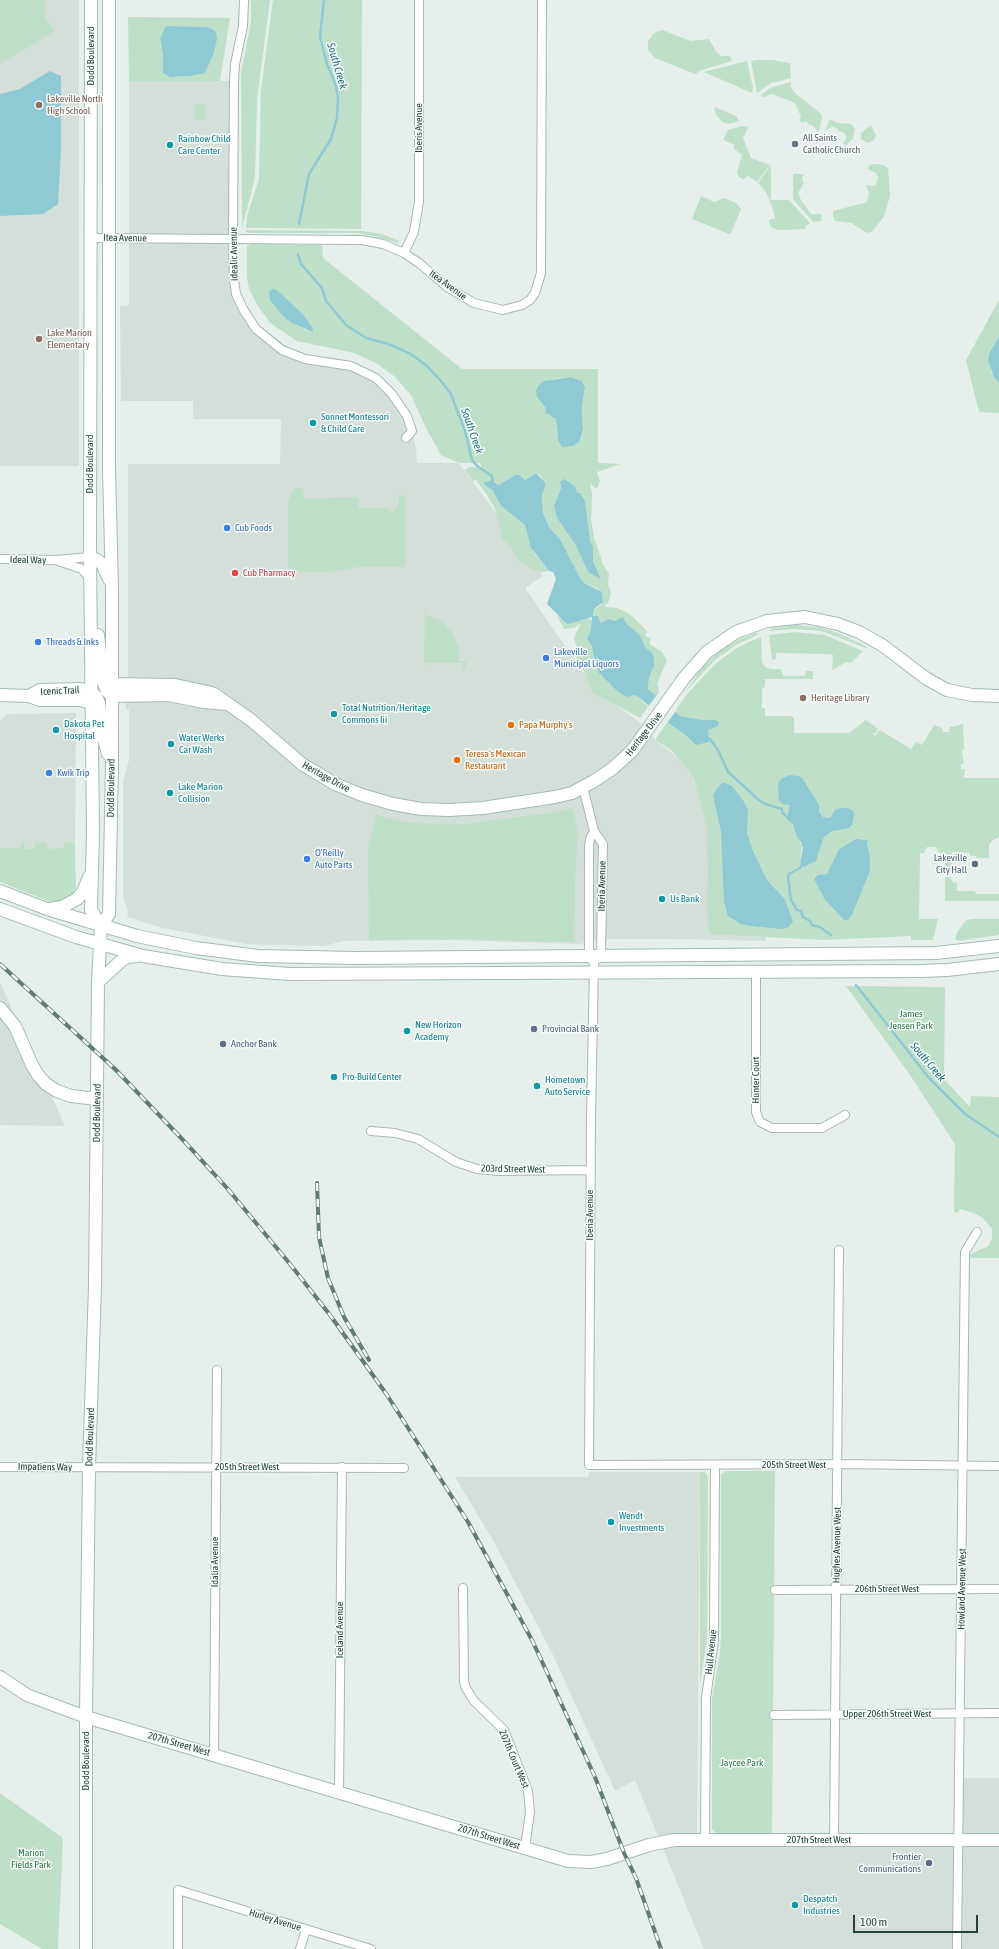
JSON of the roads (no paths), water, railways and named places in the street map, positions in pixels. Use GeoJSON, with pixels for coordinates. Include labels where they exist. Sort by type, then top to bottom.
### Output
{"type":"FeatureCollection","features":[{"type":"Feature","properties":{"kind":"main road","name":"Dodd Boulevard"},"geometry":{"type":"LineString","coordinates":[[91,0],[91,910],[101,926]]}},
{"type":"Feature","properties":{"kind":"main road","name":"Dodd Boulevard"},"geometry":{"type":"LineString","coordinates":[[86,1949],[86,1716],[89,1468],[95,1287],[98,982],[101,926],[109,914],[112,765],[112,590],[109,469],[109,0]]}},
{"type":"Feature","properties":{"kind":"main road"},"geometry":{"type":"LineString","coordinates":[[90,557],[102,564],[112,590]]}},
{"type":"Feature","properties":{"kind":"main road"},"geometry":{"type":"LineString","coordinates":[[90,611],[97,633],[103,681],[107,691],[112,690]]}},
{"type":"Feature","properties":{"kind":"main road","name":"Heritage Drive"},"geometry":{"type":"LineString","coordinates":[[112,690],[169,695],[204,702],[226,704],[251,720],[294,758],[314,772],[344,788],[389,803],[429,809],[473,809],[555,797],[583,787],[602,777],[622,762],[652,725],[702,657],[729,636],[761,622],[796,617],[826,620],[860,632],[890,650],[927,679],[947,690],[972,695],[999,696]]}},
{"type":"Feature","properties":{"kind":"main road","name":"Icenic Trail"},"geometry":{"type":"LineString","coordinates":[[0,695],[29,696],[40,690],[78,689],[92,697]]}},
{"type":"Feature","properties":{"kind":"main road"},"geometry":{"type":"LineString","coordinates":[[92,697],[99,703],[103,736],[112,765]]}},
{"type":"Feature","properties":{"kind":"main road"},"geometry":{"type":"LineString","coordinates":[[47,909],[62,907],[77,899],[86,886],[92,864]]}},
{"type":"Feature","properties":{"kind":"main road"},"geometry":{"type":"LineString","coordinates":[[0,891],[47,909],[101,926],[167,943],[258,956],[295,958],[594,962],[756,971],[928,971],[999,964]]}},
{"type":"Feature","properties":{"kind":"main road"},"geometry":{"type":"LineString","coordinates":[[0,909],[100,945],[143,956],[222,969],[290,974],[594,962],[936,953],[999,946]]}},
{"type":"Feature","properties":{"kind":"main road"},"geometry":{"type":"LineString","coordinates":[[98,982],[127,957],[143,956]]}},
{"type":"Feature","properties":{"kind":"main road"},"geometry":{"type":"LineString","coordinates":[[0,1008],[15,1026],[35,1070],[46,1084],[57,1091],[71,1096],[97,1099]]}},
{"type":"Feature","properties":{"kind":"main road","name":"207th Street West"},"geometry":{"type":"LineString","coordinates":[[0,1677],[27,1695],[86,1716],[568,1861],[591,1862],[607,1859],[657,1842],[674,1840],[999,1840]]}},
{"type":"Feature","properties":{"kind":"street","name":"Idealic Avenue"},"geometry":{"type":"LineString","coordinates":[[244,0],[243,26],[234,72],[234,286],[243,309],[256,329],[271,343],[292,355],[305,359],[351,366],[373,376],[386,388],[401,406],[412,431],[406,438]]}},
{"type":"Feature","properties":{"kind":"street","name":"Iberis Avenue"},"geometry":{"type":"LineString","coordinates":[[404,253],[414,232],[419,205],[419,0]]}},
{"type":"Feature","properties":{"kind":"street","name":"Itea Avenue"},"geometry":{"type":"LineString","coordinates":[[91,238],[362,240],[383,244],[404,253],[452,290],[481,306],[498,310],[514,309],[526,303],[535,293],[541,273],[542,0]]}},
{"type":"Feature","properties":{"kind":"street","name":"Ideal Way"},"geometry":{"type":"LineString","coordinates":[[0,559],[55,560],[90,557]]}},
{"type":"Feature","properties":{"kind":"street","name":"Ideal Way"},"geometry":{"type":"LineString","coordinates":[[55,560],[82,569],[90,580]]}},
{"type":"Feature","properties":{"kind":"street","name":"Iberia Avenue"},"geometry":{"type":"LineString","coordinates":[[583,787],[594,831],[603,844],[594,962]]}},
{"type":"Feature","properties":{"kind":"street","name":"Iberia Avenue"},"geometry":{"type":"LineString","coordinates":[[589,1465],[594,962],[589,846],[594,831]]}},
{"type":"Feature","properties":{"kind":"street","name":"Hunter Court"},"geometry":{"type":"LineString","coordinates":[[756,971],[756,1112],[760,1122],[772,1128],[822,1128],[845,1115]]}},
{"type":"Feature","properties":{"kind":"street","name":"203rd Street West"},"geometry":{"type":"LineString","coordinates":[[371,1131],[395,1133],[418,1139],[456,1162],[477,1169],[591,1170]]}},
{"type":"Feature","properties":{"kind":"street","name":"Howland Avenue West"},"geometry":{"type":"LineString","coordinates":[[957,1949],[965,1252],[977,1232]]}},
{"type":"Feature","properties":{"kind":"street","name":"Hughes Avenue West"},"geometry":{"type":"LineString","coordinates":[[834,1840],[839,1250]]}},
{"type":"Feature","properties":{"kind":"street","name":"Idalia Avenue"},"geometry":{"type":"LineString","coordinates":[[214,1754],[217,1370]]}},
{"type":"Feature","properties":{"kind":"street","name":"205th Street West"},"geometry":{"type":"LineString","coordinates":[[589,1465],[838,1464],[999,1466]]}},
{"type":"Feature","properties":{"kind":"street","name":"Hull Avenue"},"geometry":{"type":"LineString","coordinates":[[705,1840],[706,1698],[714,1640],[715,1465]]}},
{"type":"Feature","properties":{"kind":"street","name":"Impatiens Way"},"geometry":{"type":"LineString","coordinates":[[0,1467],[89,1468]]}},
{"type":"Feature","properties":{"kind":"street","name":"Iceland Avenue"},"geometry":{"type":"LineString","coordinates":[[339,1792],[342,1467]]}},
{"type":"Feature","properties":{"kind":"street","name":"205th Street West"},"geometry":{"type":"LineString","coordinates":[[89,1468],[404,1468]]}},
{"type":"Feature","properties":{"kind":"street","name":"207th Court West"},"geometry":{"type":"LineString","coordinates":[[463,1588],[464,1682],[469,1695],[474,1701],[504,1730],[528,1791],[530,1812],[525,1848]]}},
{"type":"Feature","properties":{"kind":"street","name":"206th Street West"},"geometry":{"type":"LineString","coordinates":[[775,1590],[999,1589]]}},
{"type":"Feature","properties":{"kind":"street","name":"Upper 206th Street West"},"geometry":{"type":"LineString","coordinates":[[774,1715],[999,1713]]}},
{"type":"Feature","properties":{"kind":"street","name":"Hurley Avenue"},"geometry":{"type":"LineString","coordinates":[[178,1949],[178,1890],[371,1949]]}},
{"type":"Feature","properties":{"kind":"street"},"geometry":{"type":"LineString","coordinates":[[300,1949],[306,1929]]}},
{"type":"Feature","properties":{"kind":"water"},"geometry":{"type":"Polygon","coordinates":[[[166,26],[206,27],[216,32],[217,39],[214,53],[205,73],[190,76],[170,77],[163,73],[163,54],[160,38],[166,26]]]}},
{"type":"Feature","properties":{"kind":"water"},"geometry":{"type":"Polygon","coordinates":[[[50,71],[61,76],[61,150],[58,204],[43,214],[0,216],[0,94],[20,89],[50,71]]]}},
{"type":"Feature","properties":{"kind":"water"},"geometry":{"type":"Polygon","coordinates":[[[273,289],[277,290],[303,314],[312,327],[313,332],[292,323],[282,315],[270,300],[269,291],[273,289]]]}},
{"type":"Feature","properties":{"kind":"water"},"geometry":{"type":"Polygon","coordinates":[[[999,336],[999,383],[994,377],[988,361],[989,354],[999,336]]]}},
{"type":"Feature","properties":{"kind":"water"},"geometry":{"type":"Polygon","coordinates":[[[571,377],[582,381],[585,387],[582,407],[583,429],[580,441],[573,446],[562,447],[558,440],[556,419],[546,413],[546,408],[537,397],[536,391],[538,386],[544,381],[571,377]]]}},
{"type":"Feature","properties":{"kind":"water"},"geometry":{"type":"Polygon","coordinates":[[[536,473],[545,482],[542,495],[543,513],[549,527],[560,539],[584,583],[602,592],[603,602],[594,609],[593,616],[598,616],[601,623],[608,619],[615,621],[623,617],[626,623],[640,635],[645,647],[654,657],[654,666],[649,677],[648,689],[680,716],[702,720],[715,720],[719,722],[718,726],[708,730],[709,742],[696,745],[640,698],[634,695],[629,697],[623,695],[615,689],[599,673],[595,663],[592,646],[587,638],[590,633],[592,617],[569,624],[566,623],[547,604],[556,579],[553,572],[549,571],[531,548],[525,525],[501,506],[493,491],[483,483],[492,480],[497,486],[515,475],[519,475],[525,480],[536,473]]]}},
{"type":"Feature","properties":{"kind":"water"},"geometry":{"type":"Polygon","coordinates":[[[564,479],[575,486],[577,493],[580,493],[585,501],[590,541],[593,546],[593,561],[601,580],[588,572],[575,544],[557,518],[554,506],[561,488],[560,482],[564,479]]]}},
{"type":"Feature","properties":{"kind":"water"},"geometry":{"type":"Polygon","coordinates":[[[790,775],[799,776],[803,779],[819,805],[819,811],[823,817],[830,818],[835,810],[841,808],[852,810],[854,814],[852,825],[849,828],[833,831],[824,837],[816,861],[804,867],[800,862],[803,849],[801,842],[797,837],[793,824],[787,819],[790,805],[782,804],[779,800],[779,782],[782,778],[790,775]]]}},
{"type":"Feature","properties":{"kind":"water"},"geometry":{"type":"Polygon","coordinates":[[[723,782],[732,786],[743,800],[748,810],[747,832],[753,851],[767,880],[785,899],[793,921],[789,927],[782,929],[750,926],[741,924],[728,916],[724,902],[721,832],[713,796],[715,791],[723,782]]]}},
{"type":"Feature","properties":{"kind":"water"},"geometry":{"type":"Polygon","coordinates":[[[856,839],[868,840],[867,845],[870,857],[870,871],[852,915],[848,920],[844,920],[825,900],[814,879],[818,875],[827,874],[839,849],[856,839]]]}},
{"type":"Feature","properties":{"kind":"waterway","name":"South Creek"},"geometry":{"type":"LineString","coordinates":[[299,224],[309,174],[331,139],[337,118],[338,99],[336,86],[327,64],[320,37],[324,0]]}},
{"type":"Feature","properties":{"kind":"waterway","name":"South Creek"},"geometry":{"type":"LineString","coordinates":[[298,254],[301,264],[322,288],[326,301],[346,325],[366,338],[388,344],[409,353],[426,365],[441,381],[451,394],[465,431],[472,460],[477,466],[492,476],[493,483],[499,487]]}},
{"type":"Feature","properties":{"kind":"waterway","name":"South Creek"},"geometry":{"type":"LineString","coordinates":[[706,738],[710,739],[718,750],[728,772],[759,800],[765,804],[782,809],[782,812],[790,820]]}},
{"type":"Feature","properties":{"kind":"waterway","name":"South Creek"},"geometry":{"type":"LineString","coordinates":[[803,863],[800,868],[789,874],[788,878],[791,900],[797,910],[801,911],[803,917],[810,921],[812,925],[820,927],[831,935]]}},
{"type":"Feature","properties":{"kind":"waterway","name":"South Creek"},"geometry":{"type":"LineString","coordinates":[[856,985],[929,1078],[965,1114],[999,1137]]}},
{"type":"Feature","properties":{"kind":"railway"},"geometry":{"type":"LineString","coordinates":[[0,964],[115,1069],[227,1188],[330,1315],[387,1395],[468,1522],[533,1642],[595,1777],[624,1853],[636,1878],[661,1949]]}},
{"type":"Feature","properties":{"kind":"railway"},"geometry":{"type":"LineString","coordinates":[[317,1183],[319,1237],[328,1278],[344,1317],[369,1360]]}},
{"type":"Feature","properties":{"kind":"place","name":"Lakeville North High School"},"geometry":{"type":"Point","coordinates":[39,105]}},
{"type":"Feature","properties":{"kind":"place","name":"All Saints Catholic Church"},"geometry":{"type":"Point","coordinates":[795,144]}},
{"type":"Feature","properties":{"kind":"place","name":"Rainbow Child Care Center"},"geometry":{"type":"Point","coordinates":[170,145]}},
{"type":"Feature","properties":{"kind":"place","name":"Lake Marion Elementary"},"geometry":{"type":"Point","coordinates":[39,339]}},
{"type":"Feature","properties":{"kind":"place","name":"Sonnet Montessori & Child Care"},"geometry":{"type":"Point","coordinates":[313,423]}},
{"type":"Feature","properties":{"kind":"place","name":"Cub Foods"},"geometry":{"type":"Point","coordinates":[227,528]}},
{"type":"Feature","properties":{"kind":"place","name":"Cub Pharmacy"},"geometry":{"type":"Point","coordinates":[235,573]}},
{"type":"Feature","properties":{"kind":"place","name":"Threads & Inks"},"geometry":{"type":"Point","coordinates":[38,642]}},
{"type":"Feature","properties":{"kind":"place","name":"Lakeville Municipal Liquors"},"geometry":{"type":"Point","coordinates":[546,658]}},
{"type":"Feature","properties":{"kind":"place","name":"Heritage Library"},"geometry":{"type":"Point","coordinates":[803,698]}},
{"type":"Feature","properties":{"kind":"place","name":"Total Nutrition/Heritage Commons Iii"},"geometry":{"type":"Point","coordinates":[334,714]}},
{"type":"Feature","properties":{"kind":"place","name":"Papa Murphy's"},"geometry":{"type":"Point","coordinates":[511,725]}},
{"type":"Feature","properties":{"kind":"place","name":"Dakota Pet Hospital"},"geometry":{"type":"Point","coordinates":[56,730]}},
{"type":"Feature","properties":{"kind":"place","name":"Water Werks Car Wash"},"geometry":{"type":"Point","coordinates":[171,744]}},
{"type":"Feature","properties":{"kind":"place","name":"Teresa's Mexican Restaurant"},"geometry":{"type":"Point","coordinates":[457,760]}},
{"type":"Feature","properties":{"kind":"place","name":"Kwik Trip"},"geometry":{"type":"Point","coordinates":[49,773]}},
{"type":"Feature","properties":{"kind":"place","name":"Lake Marion Collision"},"geometry":{"type":"Point","coordinates":[170,793]}},
{"type":"Feature","properties":{"kind":"place","name":"O'Reilly Auto Parts"},"geometry":{"type":"Point","coordinates":[307,859]}},
{"type":"Feature","properties":{"kind":"place","name":"Lakeville City Hall"},"geometry":{"type":"Point","coordinates":[975,864]}},
{"type":"Feature","properties":{"kind":"place","name":"Us Bank"},"geometry":{"type":"Point","coordinates":[662,899]}},
{"type":"Feature","properties":{"kind":"place","name":"Provincial Bank"},"geometry":{"type":"Point","coordinates":[534,1029]}},
{"type":"Feature","properties":{"kind":"place","name":"New Horizon Academy"},"geometry":{"type":"Point","coordinates":[407,1031]}},
{"type":"Feature","properties":{"kind":"place","name":"Anchor Bank"},"geometry":{"type":"Point","coordinates":[223,1044]}},
{"type":"Feature","properties":{"kind":"place","name":"Pro-Build Center"},"geometry":{"type":"Point","coordinates":[334,1077]}},
{"type":"Feature","properties":{"kind":"place","name":"Hometown Auto Service"},"geometry":{"type":"Point","coordinates":[537,1086]}},
{"type":"Feature","properties":{"kind":"place","name":"Wendt Investments"},"geometry":{"type":"Point","coordinates":[611,1522]}},
{"type":"Feature","properties":{"kind":"place","name":"Frontier Communications"},"geometry":{"type":"Point","coordinates":[929,1863]}},
{"type":"Feature","properties":{"kind":"place","name":"Despatch Industries"},"geometry":{"type":"Point","coordinates":[795,1905]}},
{"type":"Feature","properties":{"kind":"park label","name":"James Jensen Park"},"geometry":{"type":"Point","coordinates":[911,1020]}},
{"type":"Feature","properties":{"kind":"park label","name":"Jaycee Park"},"geometry":{"type":"Point","coordinates":[742,1763]}},
{"type":"Feature","properties":{"kind":"park label","name":"Marion Fields Park"},"geometry":{"type":"Point","coordinates":[31,1858]}}]}
